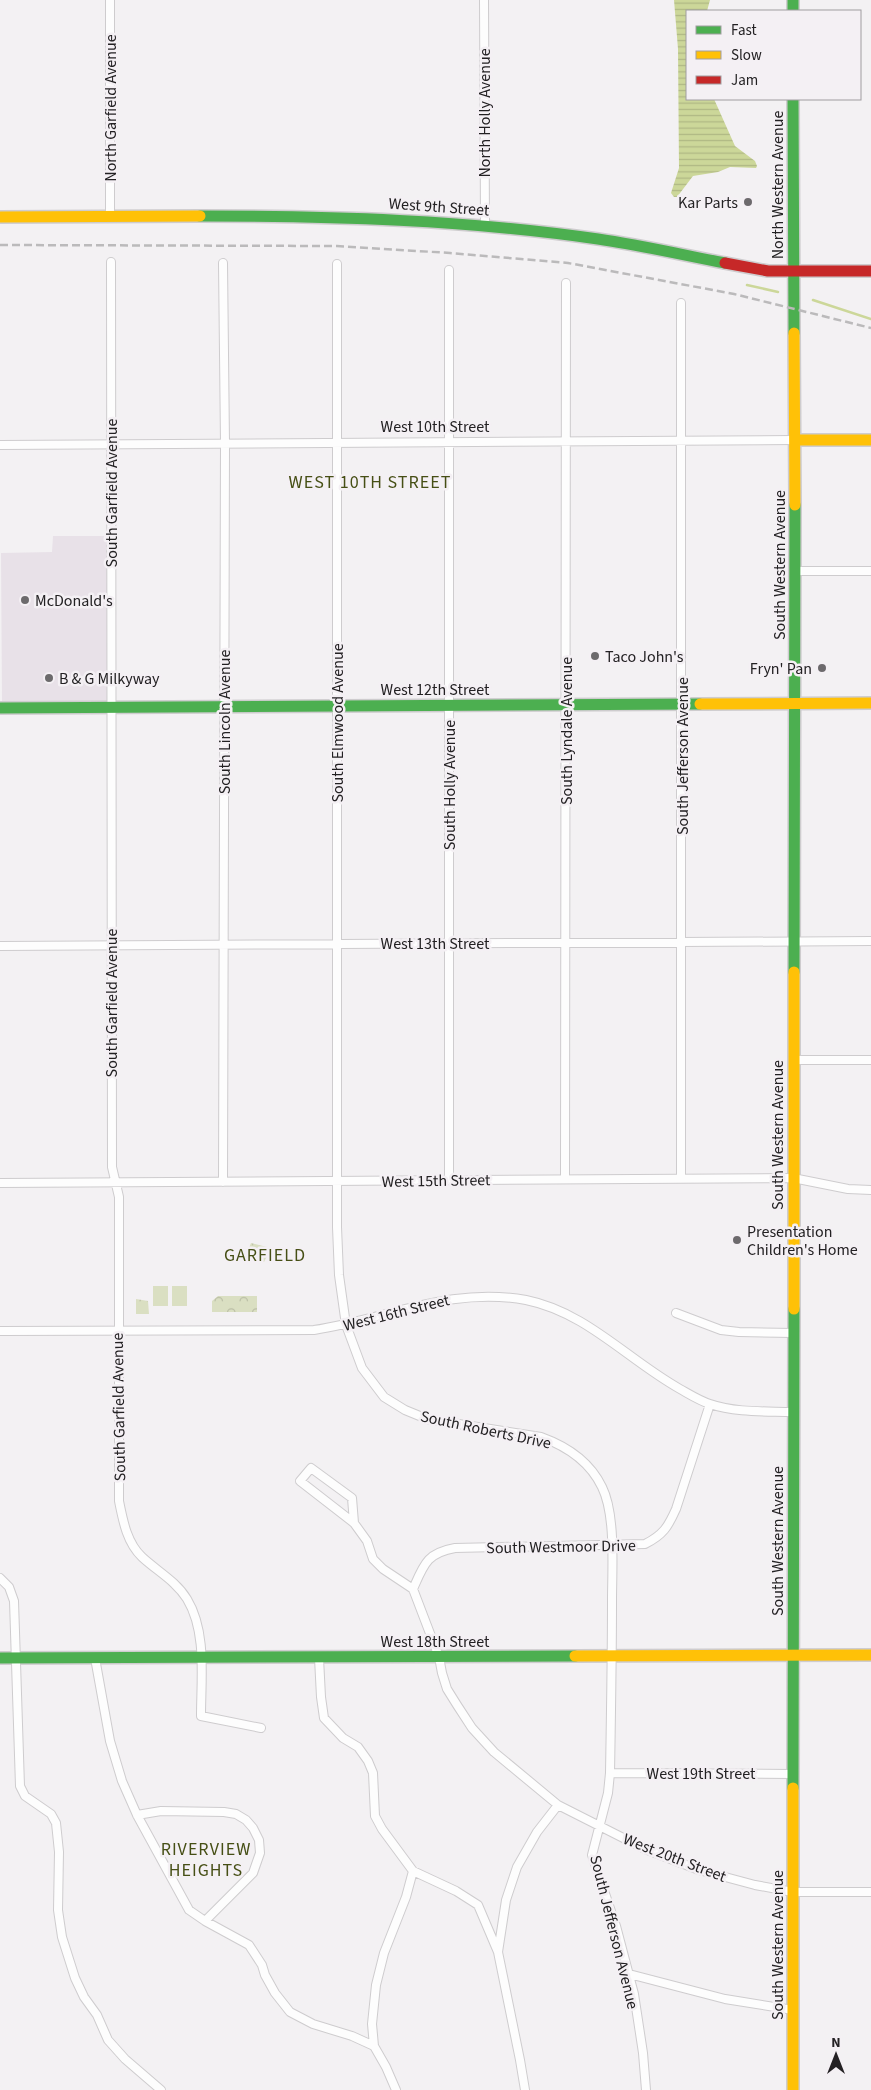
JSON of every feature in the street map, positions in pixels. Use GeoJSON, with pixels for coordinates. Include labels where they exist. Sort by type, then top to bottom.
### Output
{"type":"FeatureCollection","features":[{"type":"Feature","properties":{"kind":"street","name":"North Garfield Avenue"},"geometry":{"type":"LineString","coordinates":[[110,0],[110,217]]}},
{"type":"Feature","properties":{"kind":"street","name":"North Holly Avenue"},"geometry":{"type":"LineString","coordinates":[[484,0],[485,226]]}},
{"type":"Feature","properties":{"kind":"street","name":"North Western Avenue"},"geometry":{"type":"LineString","coordinates":[[793,100],[794,271]]}},
{"type":"Feature","properties":{"kind":"street","name":"West 9th Street"},"geometry":{"type":"LineString","coordinates":[[0,218],[361,217],[485,226],[598,239],[768,270],[871,270]]}},
{"type":"Feature","properties":{"kind":"street","name":"South Garfield Avenue"},"geometry":{"type":"LineString","coordinates":[[111,262],[112,1167],[119,1197],[119,1501],[122,1518],[134,1547],[141,1556],[175,1584],[188,1600],[198,1623],[201,1716],[261,1728]]}},
{"type":"Feature","properties":{"kind":"street","name":"South Lincoln Avenue"},"geometry":{"type":"LineString","coordinates":[[222,1182],[225,444],[223,263]]}},
{"type":"Feature","properties":{"kind":"street","name":"South Elmwood Avenue"},"geometry":{"type":"LineString","coordinates":[[336,264],[337,1181]]}},
{"type":"Feature","properties":{"kind":"street","name":"South Holly Avenue"},"geometry":{"type":"LineString","coordinates":[[449,270],[449,1180]]}},
{"type":"Feature","properties":{"kind":"street","name":"South Western Avenue"},"geometry":{"type":"LineString","coordinates":[[793,2090],[793,941],[796,571],[794,271]]}},
{"type":"Feature","properties":{"kind":"street","name":"South Lyndale Avenue"},"geometry":{"type":"LineString","coordinates":[[565,1179],[566,283]]}},
{"type":"Feature","properties":{"kind":"street","name":"South Jefferson Avenue"},"geometry":{"type":"LineString","coordinates":[[681,303],[681,1178]]}},
{"type":"Feature","properties":{"kind":"street","name":"West 10th Street"},"geometry":{"type":"LineString","coordinates":[[0,446],[871,440]]}},
{"type":"Feature","properties":{"kind":"street"},"geometry":{"type":"LineString","coordinates":[[796,571],[871,571]]}},
{"type":"Feature","properties":{"kind":"street","name":"West 12th Street"},"geometry":{"type":"LineString","coordinates":[[0,708],[871,703]]}},
{"type":"Feature","properties":{"kind":"street","name":"West 13th Street"},"geometry":{"type":"LineString","coordinates":[[0,946],[871,941]]}},
{"type":"Feature","properties":{"kind":"street"},"geometry":{"type":"LineString","coordinates":[[794,1060],[871,1060]]}},
{"type":"Feature","properties":{"kind":"street","name":"West 15th Street"},"geometry":{"type":"LineString","coordinates":[[0,1183],[793,1178],[852,1190],[871,1190]]}},
{"type":"Feature","properties":{"kind":"street","name":"South Roberts Drive"},"geometry":{"type":"LineString","coordinates":[[337,1181],[339,1275],[346,1325],[362,1368],[384,1397],[405,1410],[427,1418],[541,1437],[555,1442],[574,1453],[596,1476],[607,1500],[612,1546],[612,1656]]}},
{"type":"Feature","properties":{"kind":"street","name":"West 16th Street"},"geometry":{"type":"LineString","coordinates":[[0,1331],[314,1330],[346,1325],[433,1301],[462,1297],[504,1297],[529,1301],[577,1318],[656,1375],[710,1404],[754,1411],[793,1412]]}},
{"type":"Feature","properties":{"kind":"street"},"geometry":{"type":"LineString","coordinates":[[676,1313],[721,1330],[793,1333]]}},
{"type":"Feature","properties":{"kind":"street","name":"South Westmoor Drive"},"geometry":{"type":"LineString","coordinates":[[413,1589],[422,1566],[433,1555],[443,1550],[455,1548],[612,1546],[645,1544],[659,1537],[670,1523],[710,1404]]}},
{"type":"Feature","properties":{"kind":"street"},"geometry":{"type":"LineString","coordinates":[[354,1523],[352,1498],[311,1468],[300,1481],[354,1523],[367,1541],[373,1559],[383,1569],[413,1589],[440,1657],[447,1689],[472,1728],[505,1762],[558,1805],[599,1827]]}},
{"type":"Feature","properties":{"kind":"street"},"geometry":{"type":"LineString","coordinates":[[0,1578],[9,1587],[14,1601],[20,1786],[25,1796],[51,1814],[56,1823],[59,1852],[58,1910],[67,1955],[84,1997],[97,2016],[108,2040],[125,2059],[160,2090]]}},
{"type":"Feature","properties":{"kind":"street","name":"West 18th Street"},"geometry":{"type":"LineString","coordinates":[[0,1658],[871,1655]]}},
{"type":"Feature","properties":{"kind":"street","name":"South Jefferson Avenue"},"geometry":{"type":"LineString","coordinates":[[612,1656],[608,1793],[592,1854],[616,1926],[629,1974],[643,2053],[646,2090]]}},
{"type":"Feature","properties":{"kind":"street"},"geometry":{"type":"LineString","coordinates":[[94,1658],[110,1741],[122,1781],[137,1815],[189,1910],[205,1922],[249,1945],[262,1965],[275,1993],[290,2012],[313,2024],[352,2036],[374,2046]]}},
{"type":"Feature","properties":{"kind":"street"},"geometry":{"type":"LineString","coordinates":[[319,1658],[324,1718],[342,1738],[358,1747],[368,1761],[373,1773],[376,1816],[392,1846],[412,1871],[456,1891],[478,1906],[498,1952],[520,2060],[524,2090]]}},
{"type":"Feature","properties":{"kind":"street","name":"West 19th Street"},"geometry":{"type":"LineString","coordinates":[[610,1773],[793,1774]]}},
{"type":"Feature","properties":{"kind":"street"},"geometry":{"type":"LineString","coordinates":[[498,1952],[506,1900],[517,1867],[537,1832],[558,1805]]}},
{"type":"Feature","properties":{"kind":"street"},"geometry":{"type":"LineString","coordinates":[[137,1815],[162,1811],[224,1812],[236,1814],[254,1828],[259,1840],[260,1853],[254,1872],[205,1922]]}},
{"type":"Feature","properties":{"kind":"street","name":"West 20th Street"},"geometry":{"type":"LineString","coordinates":[[599,1827],[645,1849],[699,1870],[755,1885],[794,1892],[871,1892]]}},
{"type":"Feature","properties":{"kind":"street"},"geometry":{"type":"LineString","coordinates":[[396,2090],[374,2046],[372,2024],[376,1985],[384,1953],[406,1897],[412,1871]]}},
{"type":"Feature","properties":{"kind":"street"},"geometry":{"type":"LineString","coordinates":[[629,1974],[710,1996],[793,2010]]}},
{"type":"Feature","properties":{"kind":"shaded area"},"geometry":{"type":"Polygon","coordinates":[[[674,0],[710,0],[707,10],[686,10],[686,100],[714,100],[735,146],[755,161],[757,166],[756,168],[730,167],[718,172],[693,176],[677,197],[674,197],[671,193],[679,168],[678,49],[674,0]]]}},
{"type":"Feature","properties":{"kind":"shaded area"},"geometry":{"type":"Polygon","coordinates":[[[53,536],[108,536],[107,701],[2,702],[1,553],[52,552],[53,536]]]}},
{"type":"Feature","properties":{"kind":"green space"},"geometry":{"type":"Polygon","coordinates":[[[251,1243],[271,1248],[264,1262],[246,1255],[251,1243]]]}},
{"type":"Feature","properties":{"kind":"green space"},"geometry":{"type":"Polygon","coordinates":[[[153,1286],[168,1286],[168,1306],[153,1306],[153,1286]]]}},
{"type":"Feature","properties":{"kind":"green space"},"geometry":{"type":"Polygon","coordinates":[[[172,1286],[187,1286],[187,1306],[172,1306],[172,1286]]]}},
{"type":"Feature","properties":{"kind":"green space"},"geometry":{"type":"Polygon","coordinates":[[[218,1296],[257,1296],[257,1312],[212,1312],[212,1301],[218,1296]]]}},
{"type":"Feature","properties":{"kind":"green space"},"geometry":{"type":"Polygon","coordinates":[[[136,1299],[148,1301],[149,1314],[136,1314],[136,1299]]]}},
{"type":"Feature","properties":{"kind":"waterway"},"geometry":{"type":"LineString","coordinates":[[747,285],[778,292]]}},
{"type":"Feature","properties":{"kind":"waterway"},"geometry":{"type":"LineString","coordinates":[[813,300],[871,319]]}},
{"type":"Feature","properties":{"kind":"railway"},"geometry":{"type":"LineString","coordinates":[[0,245],[337,246],[568,263],[734,294],[871,328]]}},
{"type":"Feature","properties":{"kind":"traffic: fast"},"geometry":{"type":"LineString","coordinates":[[793,0],[793,10]]}},
{"type":"Feature","properties":{"kind":"traffic: fast"},"geometry":{"type":"LineString","coordinates":[[793,100],[794,333]]}},
{"type":"Feature","properties":{"kind":"traffic: fast"},"geometry":{"type":"LineString","coordinates":[[200,216],[350,218],[499,227],[614,241],[725,263]]}},
{"type":"Feature","properties":{"kind":"traffic: fast"},"geometry":{"type":"LineString","coordinates":[[794,972],[795,505]]}},
{"type":"Feature","properties":{"kind":"traffic: fast"},"geometry":{"type":"LineString","coordinates":[[0,708],[700,704]]}},
{"type":"Feature","properties":{"kind":"traffic: fast"},"geometry":{"type":"LineString","coordinates":[[793,1788],[794,1309]]}},
{"type":"Feature","properties":{"kind":"traffic: fast"},"geometry":{"type":"LineString","coordinates":[[0,1658],[575,1656]]}},
{"type":"Feature","properties":{"kind":"traffic: slow"},"geometry":{"type":"LineString","coordinates":[[0,217],[200,216]]}},
{"type":"Feature","properties":{"kind":"traffic: slow"},"geometry":{"type":"LineString","coordinates":[[794,333],[795,505]]}},
{"type":"Feature","properties":{"kind":"traffic: slow"},"geometry":{"type":"LineString","coordinates":[[795,440],[871,440]]}},
{"type":"Feature","properties":{"kind":"traffic: slow"},"geometry":{"type":"LineString","coordinates":[[700,704],[871,703]]}},
{"type":"Feature","properties":{"kind":"traffic: slow"},"geometry":{"type":"LineString","coordinates":[[794,972],[794,1309]]}},
{"type":"Feature","properties":{"kind":"traffic: slow"},"geometry":{"type":"LineString","coordinates":[[575,1656],[871,1655]]}},
{"type":"Feature","properties":{"kind":"traffic: slow"},"geometry":{"type":"LineString","coordinates":[[793,1788],[793,2090]]}},
{"type":"Feature","properties":{"kind":"traffic: jam"},"geometry":{"type":"LineString","coordinates":[[725,263],[768,271],[871,271]]}},
{"type":"Feature","properties":{"kind":"place","name":"Kar Parts"},"geometry":{"type":"Point","coordinates":[748,202]}},
{"type":"Feature","properties":{"kind":"place","name":"McDonald's"},"geometry":{"type":"Point","coordinates":[25,600]}},
{"type":"Feature","properties":{"kind":"place","name":"Taco John's"},"geometry":{"type":"Point","coordinates":[595,656]}},
{"type":"Feature","properties":{"kind":"place","name":"Fryn' Pan"},"geometry":{"type":"Point","coordinates":[822,668]}},
{"type":"Feature","properties":{"kind":"place","name":"B & G Milkyway"},"geometry":{"type":"Point","coordinates":[49,678]}},
{"type":"Feature","properties":{"kind":"place","name":"Presentation Children's Home"},"geometry":{"type":"Point","coordinates":[737,1240]}},
{"type":"Feature","properties":{"kind":"district","name":"WEST 10TH STREET"},"geometry":{"type":"Point","coordinates":[370,482]}},
{"type":"Feature","properties":{"kind":"district","name":"GARFIELD"},"geometry":{"type":"Point","coordinates":[265,1255]}},
{"type":"Feature","properties":{"kind":"district","name":"RIVERVIEW HEIGHTS"},"geometry":{"type":"Point","coordinates":[206,1859]}}]}
